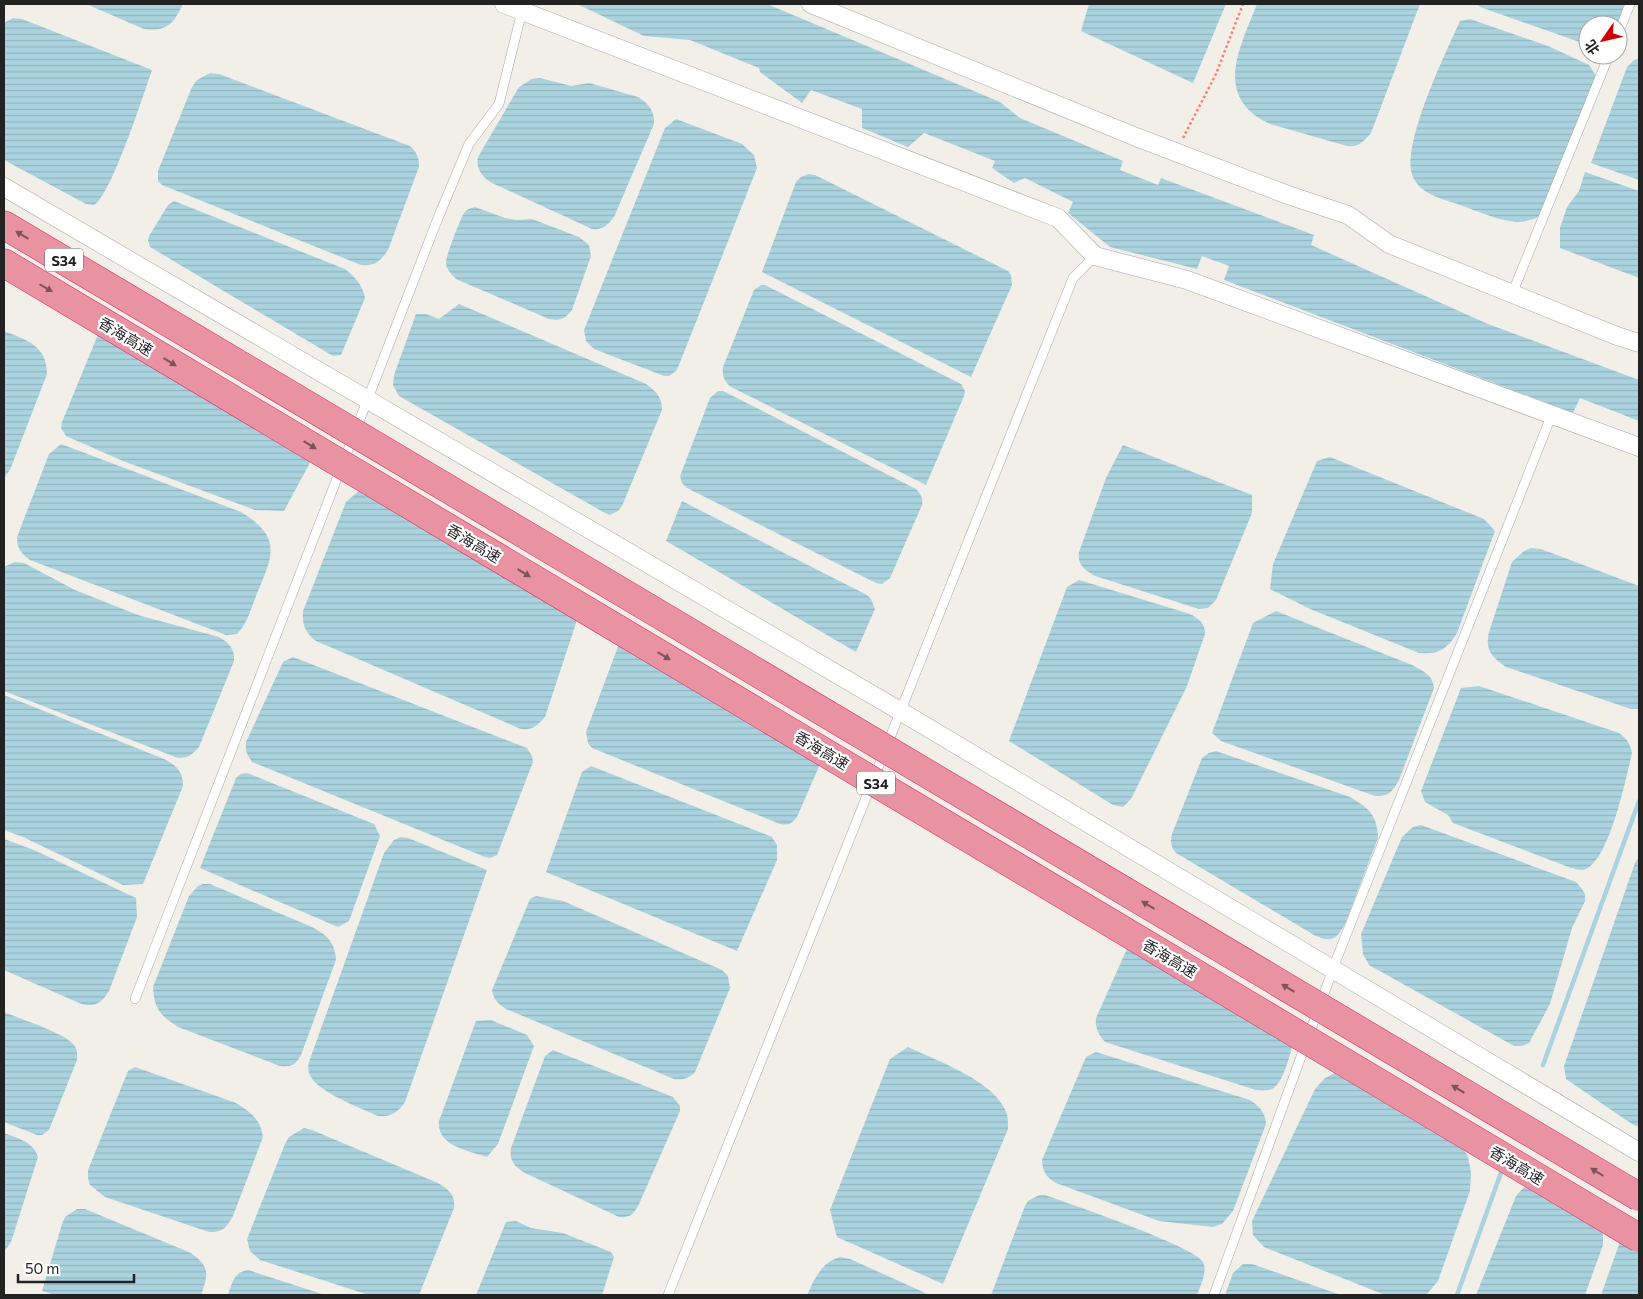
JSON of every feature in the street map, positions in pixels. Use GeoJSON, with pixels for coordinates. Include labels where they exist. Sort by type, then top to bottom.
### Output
{"type":"FeatureCollection","features":[{"type":"Feature","properties":{"kind":"highway","name":"S34"},"geometry":{"type":"LineString","coordinates":[[4,225],[1639,1197]]}},
{"type":"Feature","properties":{"kind":"highway","name":"香海高速"},"geometry":{"type":"LineString","coordinates":[[4,264],[1639,1238]]}},
{"type":"Feature","properties":{"kind":"street"},"geometry":{"type":"LineString","coordinates":[[504,4],[1058,218],[1095,256],[1187,280],[1639,447]]}},
{"type":"Feature","properties":{"kind":"street"},"geometry":{"type":"LineString","coordinates":[[811,4],[1176,153],[1288,195],[1348,215],[1389,244],[1617,336],[1639,343]]}},
{"type":"Feature","properties":{"kind":"street"},"geometry":{"type":"LineString","coordinates":[[4,187],[900,711],[1639,1152]]}},
{"type":"Feature","properties":{"kind":"lane"},"geometry":{"type":"LineString","coordinates":[[135,999],[367,400],[469,144],[499,104],[522,11]]}},
{"type":"Feature","properties":{"kind":"lane"},"geometry":{"type":"LineString","coordinates":[[1512,294],[1605,65]]}},
{"type":"Feature","properties":{"kind":"lane"},"geometry":{"type":"LineString","coordinates":[[668,1295],[1073,278],[1095,256]]}},
{"type":"Feature","properties":{"kind":"lane"},"geometry":{"type":"LineString","coordinates":[[1214,1295],[1333,970],[1552,414]]}},
{"type":"Feature","properties":{"kind":"path"},"geometry":{"type":"LineString","coordinates":[[1176,153],[1216,74],[1243,4]]}},
{"type":"Feature","properties":{"kind":"water"},"geometry":{"type":"Polygon","coordinates":[[[86,4],[183,4],[169,25],[152,30],[144,29],[86,4]]]}},
{"type":"Feature","properties":{"kind":"water"},"geometry":{"type":"Polygon","coordinates":[[[577,4],[767,4],[1000,102],[1020,118],[1123,161],[1120,170],[1158,185],[1161,178],[1314,235],[1311,245],[1488,324],[1639,380],[1639,421],[1580,398],[1573,413],[1224,280],[1229,266],[1202,256],[1197,269],[1110,247],[1068,213],[1073,202],[1025,178],[1014,183],[992,168],[995,161],[924,133],[908,147],[862,128],[862,109],[811,90],[802,103],[760,72],[759,68],[690,40],[644,36],[577,4]]]}},
{"type":"Feature","properties":{"kind":"water"},"geometry":{"type":"Polygon","coordinates":[[[1089,4],[1226,4],[1193,83],[1081,31],[1089,4]]]}},
{"type":"Feature","properties":{"kind":"water"},"geometry":{"type":"Polygon","coordinates":[[[1257,4],[1420,4],[1371,133],[1358,145],[1347,146],[1270,124],[1252,113],[1241,100],[1236,86],[1235,70],[1238,54],[1257,4]]]}},
{"type":"Feature","properties":{"kind":"water"},"geometry":{"type":"Polygon","coordinates":[[[1476,4],[1626,4],[1622,15],[1578,15],[1578,41],[1476,4]]]}},
{"type":"Feature","properties":{"kind":"water"},"geometry":{"type":"Polygon","coordinates":[[[13,18],[22,19],[152,70],[118,164],[101,198],[94,205],[86,204],[4,160],[4,23],[13,18]]]}},
{"type":"Feature","properties":{"kind":"water"},"geometry":{"type":"Polygon","coordinates":[[[1470,19],[1548,46],[1578,60],[1578,65],[1589,65],[1595,74],[1595,80],[1541,216],[1519,222],[1503,220],[1429,193],[1423,190],[1414,179],[1411,166],[1412,147],[1418,125],[1435,77],[1460,21],[1470,19]]]}},
{"type":"Feature","properties":{"kind":"water"},"geometry":{"type":"Polygon","coordinates":[[[1639,59],[1639,180],[1591,163],[1627,67],[1634,60],[1639,59]]]}},
{"type":"Feature","properties":{"kind":"water"},"geometry":{"type":"Polygon","coordinates":[[[210,73],[219,74],[410,146],[416,153],[419,167],[388,250],[380,260],[374,264],[361,265],[162,185],[158,181],[158,171],[192,87],[197,80],[210,73]]]}},
{"type":"Feature","properties":{"kind":"water"},"geometry":{"type":"Polygon","coordinates":[[[540,78],[571,86],[589,83],[638,97],[652,111],[654,124],[614,217],[602,228],[592,229],[490,182],[479,168],[478,157],[519,87],[532,79],[540,78]]]}},
{"type":"Feature","properties":{"kind":"water"},"geometry":{"type":"Polygon","coordinates":[[[676,119],[742,144],[754,155],[757,168],[677,370],[669,376],[664,376],[594,349],[586,341],[584,330],[665,128],[676,119]]]}},
{"type":"Feature","properties":{"kind":"water"},"geometry":{"type":"Polygon","coordinates":[[[1585,172],[1639,191],[1639,278],[1560,248],[1560,228],[1567,207],[1579,191],[1585,172]]]}},
{"type":"Feature","properties":{"kind":"water"},"geometry":{"type":"Polygon","coordinates":[[[808,174],[815,175],[1008,271],[1011,275],[1012,285],[971,377],[762,272],[796,182],[808,174]]]}},
{"type":"Feature","properties":{"kind":"water"},"geometry":{"type":"Polygon","coordinates":[[[174,201],[345,269],[352,275],[360,285],[365,298],[341,355],[333,356],[150,247],[149,236],[168,205],[174,201]]]}},
{"type":"Feature","properties":{"kind":"water"},"geometry":{"type":"Polygon","coordinates":[[[475,207],[505,218],[516,220],[532,219],[579,237],[589,245],[591,256],[572,310],[567,315],[562,319],[549,319],[456,279],[447,267],[448,252],[464,213],[475,207]]]}},
{"type":"Feature","properties":{"kind":"water"},"geometry":{"type":"Polygon","coordinates":[[[761,285],[765,285],[961,384],[965,391],[964,396],[926,485],[731,387],[727,383],[723,376],[723,367],[754,290],[761,285]]]}},
{"type":"Feature","properties":{"kind":"water"},"geometry":{"type":"Polygon","coordinates":[[[459,304],[646,384],[658,395],[662,410],[622,506],[618,511],[610,515],[605,513],[399,396],[393,385],[394,375],[416,314],[426,314],[439,319],[459,304]]]}},
{"type":"Feature","properties":{"kind":"water"},"geometry":{"type":"Polygon","coordinates":[[[4,331],[27,341],[39,350],[46,364],[47,374],[10,470],[4,478],[4,331]]]}},
{"type":"Feature","properties":{"kind":"water"},"geometry":{"type":"Polygon","coordinates":[[[99,332],[313,457],[284,511],[255,510],[123,461],[66,436],[61,428],[62,422],[99,332]]]}},
{"type":"Feature","properties":{"kind":"water"},"geometry":{"type":"Polygon","coordinates":[[[718,391],[723,391],[918,491],[922,498],[922,505],[890,578],[882,584],[876,583],[687,488],[682,483],[680,476],[710,398],[718,391]]]}},
{"type":"Feature","properties":{"kind":"water"},"geometry":{"type":"Polygon","coordinates":[[[61,444],[241,512],[255,521],[269,540],[271,549],[270,559],[248,616],[237,634],[226,635],[30,560],[22,553],[17,537],[49,454],[61,444]]]}},
{"type":"Feature","properties":{"kind":"water"},"geometry":{"type":"Polygon","coordinates":[[[1123,445],[1252,495],[1252,513],[1216,600],[1208,608],[1199,609],[1095,576],[1081,564],[1079,552],[1106,478],[1123,445]]]}},
{"type":"Feature","properties":{"kind":"water"},"geometry":{"type":"Polygon","coordinates":[[[1330,457],[1484,519],[1495,531],[1457,633],[1442,650],[1432,653],[1419,653],[1310,609],[1270,589],[1273,564],[1317,461],[1330,457]]]}},
{"type":"Feature","properties":{"kind":"water"},"geometry":{"type":"Polygon","coordinates":[[[361,489],[579,614],[545,717],[537,725],[529,729],[521,729],[316,641],[309,634],[305,628],[303,611],[346,502],[361,489]]]}},
{"type":"Feature","properties":{"kind":"water"},"geometry":{"type":"Polygon","coordinates":[[[682,501],[867,595],[875,609],[856,652],[666,541],[682,501]]]}},
{"type":"Feature","properties":{"kind":"water"},"geometry":{"type":"Polygon","coordinates":[[[1531,548],[1541,549],[1639,586],[1639,709],[1631,709],[1506,667],[1496,660],[1490,652],[1488,643],[1489,632],[1512,562],[1524,551],[1531,548]]]}},
{"type":"Feature","properties":{"kind":"water"},"geometry":{"type":"Polygon","coordinates":[[[15,562],[24,563],[75,590],[138,615],[219,637],[228,644],[232,650],[234,661],[199,747],[194,752],[187,757],[178,758],[4,691],[4,567],[15,562]]]}},
{"type":"Feature","properties":{"kind":"water"},"geometry":{"type":"Polygon","coordinates":[[[1079,580],[1190,614],[1201,622],[1205,630],[1187,686],[1131,799],[1123,807],[1113,805],[1009,741],[1067,587],[1079,580]]]}},
{"type":"Feature","properties":{"kind":"water"},"geometry":{"type":"Polygon","coordinates":[[[1276,611],[1412,665],[1427,674],[1432,680],[1434,688],[1399,780],[1387,794],[1375,796],[1221,741],[1212,733],[1253,623],[1276,611]]]}},
{"type":"Feature","properties":{"kind":"water"},"geometry":{"type":"Polygon","coordinates":[[[622,636],[821,762],[794,821],[790,824],[780,824],[592,748],[588,743],[586,732],[622,636]]]}},
{"type":"Feature","properties":{"kind":"water"},"geometry":{"type":"Polygon","coordinates":[[[293,657],[527,748],[533,762],[497,855],[490,858],[485,857],[252,762],[247,753],[246,742],[283,662],[293,657]]]}},
{"type":"Feature","properties":{"kind":"water"},"geometry":{"type":"Polygon","coordinates":[[[1479,686],[1619,733],[1628,741],[1632,753],[1616,816],[1602,850],[1595,862],[1586,869],[1571,868],[1453,823],[1448,815],[1425,802],[1421,791],[1461,688],[1479,686]]]}},
{"type":"Feature","properties":{"kind":"water"},"geometry":{"type":"Polygon","coordinates":[[[4,695],[164,759],[178,769],[182,776],[183,786],[143,884],[123,885],[23,837],[4,830],[4,695]]]}},
{"type":"Feature","properties":{"kind":"water"},"geometry":{"type":"Polygon","coordinates":[[[1216,751],[1350,797],[1371,813],[1376,823],[1378,838],[1345,924],[1336,937],[1325,939],[1314,935],[1174,851],[1171,844],[1172,834],[1202,758],[1216,751]]]}},
{"type":"Feature","properties":{"kind":"water"},"geometry":{"type":"Polygon","coordinates":[[[591,766],[772,837],[777,845],[777,860],[737,951],[546,872],[582,772],[591,766]]]}},
{"type":"Feature","properties":{"kind":"water"},"geometry":{"type":"Polygon","coordinates":[[[247,773],[374,824],[380,836],[349,921],[338,927],[200,868],[236,778],[241,774],[247,773]]]}},
{"type":"Feature","properties":{"kind":"water"},"geometry":{"type":"Polygon","coordinates":[[[1421,825],[1576,882],[1585,894],[1585,901],[1572,928],[1550,1004],[1529,1043],[1522,1046],[1514,1046],[1369,965],[1363,954],[1361,934],[1402,837],[1413,827],[1421,825]]]}},
{"type":"Feature","properties":{"kind":"water"},"geometry":{"type":"Polygon","coordinates":[[[401,837],[408,838],[487,870],[405,1102],[394,1114],[378,1116],[339,1098],[320,1086],[313,1080],[308,1066],[384,853],[394,840],[401,837]]]}},
{"type":"Feature","properties":{"kind":"water"},"geometry":{"type":"Polygon","coordinates":[[[4,839],[34,850],[136,898],[137,917],[109,991],[97,1004],[79,1003],[4,970],[4,839]]]}},
{"type":"Feature","properties":{"kind":"water"},"geometry":{"type":"Polygon","coordinates":[[[1639,857],[1639,1127],[1566,1079],[1564,1066],[1635,863],[1639,857]]]}},
{"type":"Feature","properties":{"kind":"water"},"geometry":{"type":"Polygon","coordinates":[[[210,884],[312,927],[326,936],[334,948],[336,960],[301,1055],[293,1065],[280,1066],[178,1027],[159,1011],[153,987],[189,896],[198,886],[210,884]]]}},
{"type":"Feature","properties":{"kind":"water"},"geometry":{"type":"Polygon","coordinates":[[[536,896],[563,901],[722,970],[728,976],[730,988],[695,1072],[685,1078],[674,1079],[506,1009],[496,1001],[492,990],[530,899],[536,896]]]}},
{"type":"Feature","properties":{"kind":"water"},"geometry":{"type":"Polygon","coordinates":[[[1130,942],[1295,1038],[1284,1073],[1277,1085],[1270,1090],[1256,1090],[1105,1042],[1098,1031],[1096,1018],[1130,942]]]}},
{"type":"Feature","properties":{"kind":"water"},"geometry":{"type":"Polygon","coordinates":[[[4,1012],[62,1036],[69,1040],[77,1050],[77,1060],[49,1130],[42,1135],[37,1135],[4,1122],[4,1012]]]}},
{"type":"Feature","properties":{"kind":"water"},"geometry":{"type":"Polygon","coordinates":[[[491,1020],[527,1035],[534,1046],[498,1144],[487,1157],[463,1150],[448,1142],[439,1129],[439,1121],[476,1021],[491,1020]]]}},
{"type":"Feature","properties":{"kind":"water"},"geometry":{"type":"Polygon","coordinates":[[[908,1047],[964,1073],[978,1082],[1001,1102],[1007,1114],[1008,1129],[943,1284],[837,1237],[830,1210],[890,1059],[908,1047]]]}},
{"type":"Feature","properties":{"kind":"water"},"geometry":{"type":"Polygon","coordinates":[[[553,1050],[673,1097],[680,1106],[680,1111],[639,1204],[629,1216],[619,1217],[525,1173],[512,1160],[511,1148],[545,1056],[553,1050]]]}},
{"type":"Feature","properties":{"kind":"water"},"geometry":{"type":"Polygon","coordinates":[[[1096,1052],[1250,1100],[1261,1110],[1266,1124],[1233,1211],[1222,1224],[1213,1227],[1159,1221],[1056,1183],[1046,1174],[1042,1160],[1086,1057],[1096,1052]]]}},
{"type":"Feature","properties":{"kind":"water"},"geometry":{"type":"Polygon","coordinates":[[[135,1067],[236,1103],[250,1113],[260,1125],[263,1137],[233,1216],[221,1230],[209,1232],[105,1197],[90,1185],[88,1170],[128,1071],[135,1067]]]}},
{"type":"Feature","properties":{"kind":"water"},"geometry":{"type":"Polygon","coordinates":[[[1335,1073],[1345,1074],[1460,1143],[1468,1157],[1471,1173],[1470,1191],[1438,1281],[1426,1295],[1385,1295],[1264,1247],[1253,1235],[1252,1221],[1315,1089],[1325,1078],[1335,1073]]]}},
{"type":"Feature","properties":{"kind":"water"},"geometry":{"type":"Polygon","coordinates":[[[304,1128],[438,1183],[450,1193],[454,1199],[454,1208],[419,1295],[369,1295],[260,1260],[250,1251],[247,1239],[285,1144],[289,1137],[304,1128]]]}},
{"type":"Feature","properties":{"kind":"water"},"geometry":{"type":"Polygon","coordinates":[[[4,1133],[29,1144],[38,1157],[11,1242],[4,1252],[4,1133]]]}},
{"type":"Feature","properties":{"kind":"water"},"geometry":{"type":"Polygon","coordinates":[[[1535,1183],[1596,1221],[1603,1235],[1603,1245],[1585,1295],[1476,1295],[1516,1196],[1523,1188],[1535,1183]]]}},
{"type":"Feature","properties":{"kind":"water"},"geometry":{"type":"Polygon","coordinates":[[[1039,1195],[1045,1195],[1156,1236],[1195,1255],[1203,1262],[1205,1270],[1197,1295],[991,1295],[1025,1206],[1028,1201],[1039,1195]]]}},
{"type":"Feature","properties":{"kind":"water"},"geometry":{"type":"Polygon","coordinates":[[[77,1209],[85,1209],[191,1253],[205,1267],[206,1276],[201,1295],[55,1295],[42,1291],[62,1224],[65,1217],[77,1209]]]}},
{"type":"Feature","properties":{"kind":"water"},"geometry":{"type":"Polygon","coordinates":[[[516,1221],[531,1228],[563,1233],[611,1252],[614,1257],[602,1295],[476,1295],[506,1222],[516,1221]]]}},
{"type":"Feature","properties":{"kind":"water"},"geometry":{"type":"Polygon","coordinates":[[[1622,1236],[1639,1246],[1639,1295],[1601,1295],[1622,1236]]]}},
{"type":"Feature","properties":{"kind":"water"},"geometry":{"type":"Polygon","coordinates":[[[840,1257],[850,1259],[928,1295],[807,1295],[823,1267],[840,1257]]]}},
{"type":"Feature","properties":{"kind":"water"},"geometry":{"type":"Polygon","coordinates":[[[1243,1264],[1252,1264],[1341,1295],[1225,1295],[1233,1273],[1243,1264]]]}},
{"type":"Feature","properties":{"kind":"water"},"geometry":{"type":"Polygon","coordinates":[[[248,1270],[325,1295],[228,1295],[232,1282],[240,1273],[248,1270]]]}},
{"type":"Feature","properties":{"kind":"waterway"},"geometry":{"type":"LineString","coordinates":[[1543,1065],[1639,801]]}},
{"type":"Feature","properties":{"kind":"waterway"},"geometry":{"type":"LineString","coordinates":[[1457,1295],[1502,1170]]}}]}
